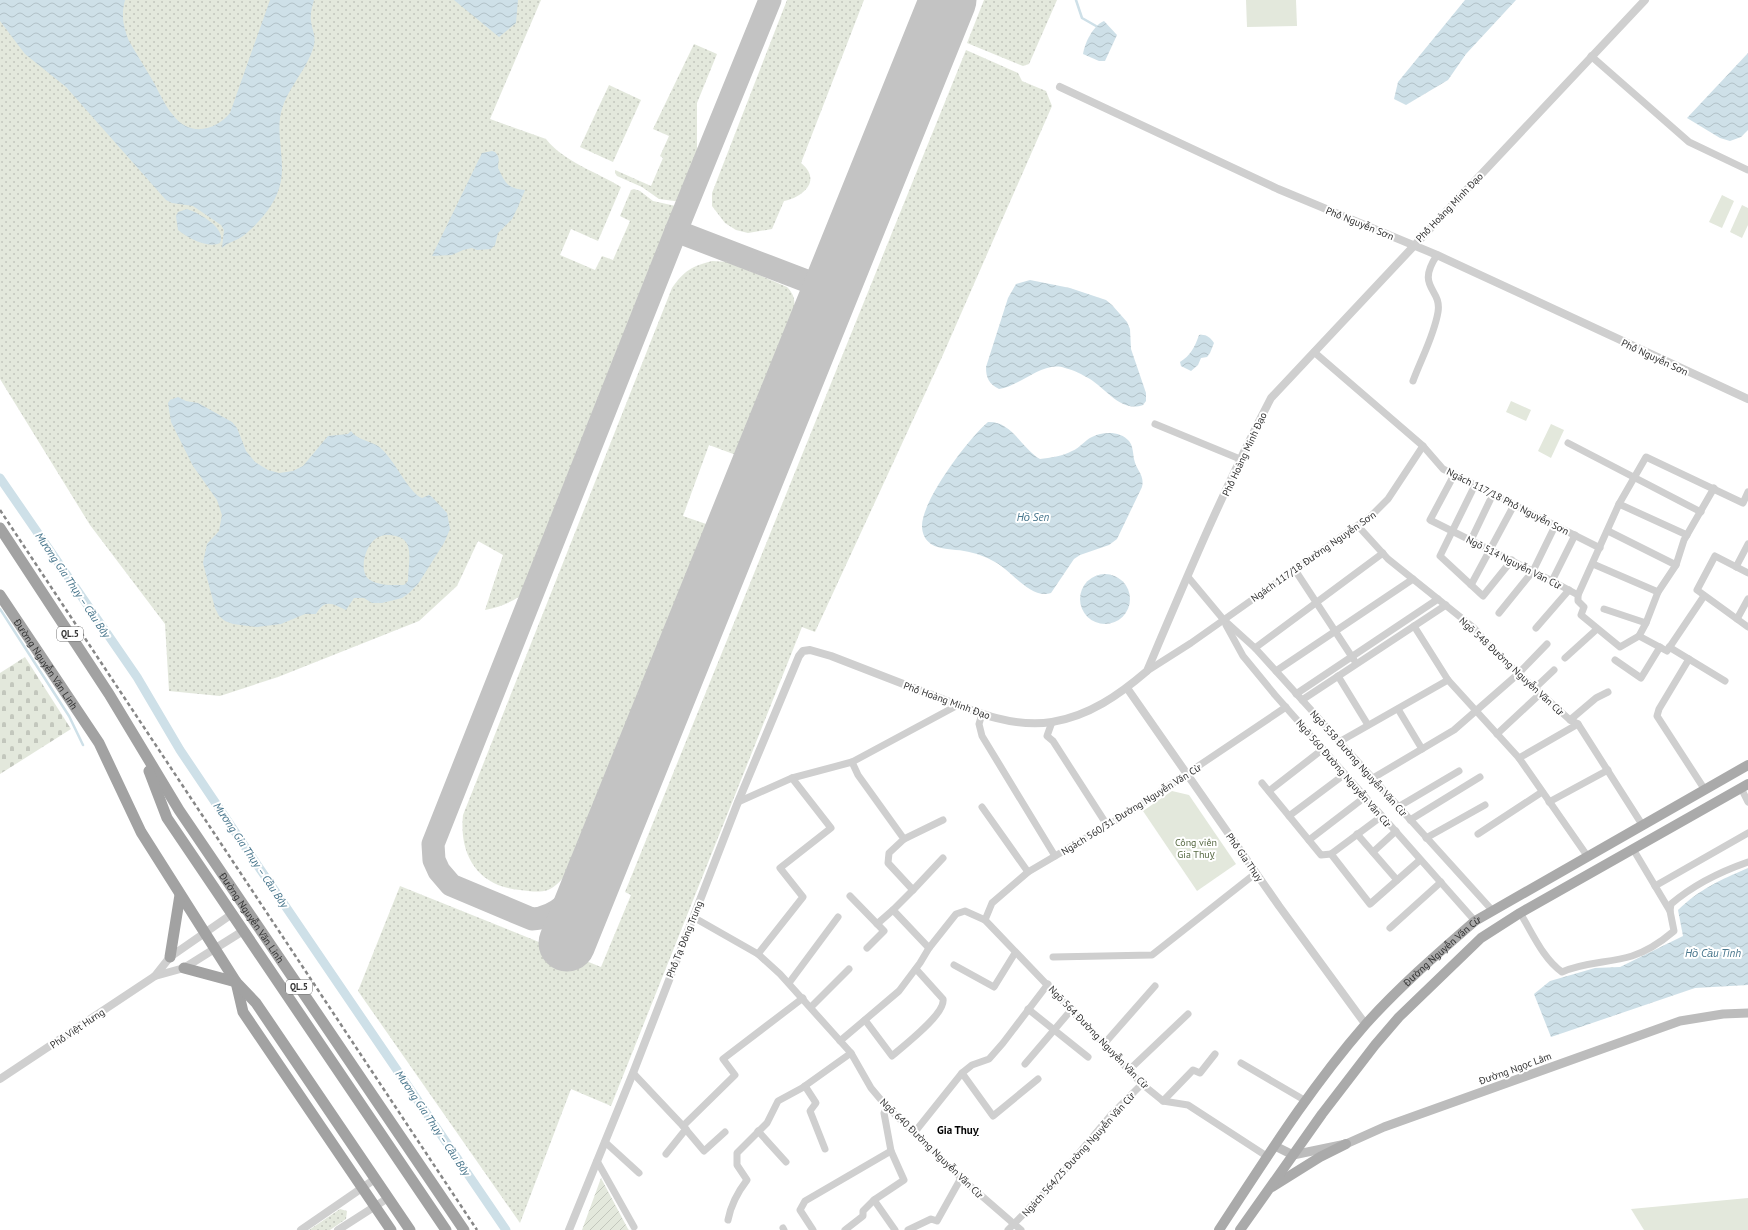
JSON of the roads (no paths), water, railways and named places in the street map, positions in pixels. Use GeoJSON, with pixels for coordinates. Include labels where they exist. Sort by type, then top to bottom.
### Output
{"type":"FeatureCollection","features":[{"type":"Feature","properties":{"kind":"highway","name":"Đường Nguyễn Văn Linh"},"geometry":{"type":"LineString","coordinates":[[0,528],[109,694],[179,810],[464,1230]]}},
{"type":"Feature","properties":{"kind":"highway","name":"Đường Nguyễn Văn Linh"},"geometry":{"type":"LineString","coordinates":[[0,595],[100,743],[141,832],[204,933],[236,982],[256,1003],[410,1230]]}},
{"type":"Feature","properties":{"kind":"highway","name":"Đường Nguyễn Văn Linh"},"geometry":{"type":"LineString","coordinates":[[138,742],[167,818],[446,1230]]}},
{"type":"Feature","properties":{"kind":"highway"},"geometry":{"type":"LineString","coordinates":[[170,957],[180,895]]}},
{"type":"Feature","properties":{"kind":"highway"},"geometry":{"type":"LineString","coordinates":[[184,968],[236,982]]}},
{"type":"Feature","properties":{"kind":"highway","name":"Đường Nguyễn Văn Linh"},"geometry":{"type":"LineString","coordinates":[[236,982],[242,1012],[391,1230]]}},
{"type":"Feature","properties":{"kind":"highway"},"geometry":{"type":"LineString","coordinates":[[334,1064],[346,1057]]}},
{"type":"Feature","properties":{"kind":"main road","name":"Đường Nguyễn Văn Cừ"},"geometry":{"type":"LineString","coordinates":[[1219,1230],[1306,1101],[1366,1025],[1429,962],[1475,921],[1748,765]]}},
{"type":"Feature","properties":{"kind":"main road","name":"Đường Nguyễn Văn Cừ"},"geometry":{"type":"LineString","coordinates":[[1240,1230],[1343,1086],[1399,1017],[1481,938],[1520,913],[1745,786]]}},
{"type":"Feature","properties":{"kind":"main road","name":"Đường Ngọc Lâm"},"geometry":{"type":"LineString","coordinates":[[1293,1155],[1346,1144],[1384,1127],[1680,1021],[1723,1014],[1748,1013]]}},
{"type":"Feature","properties":{"kind":"main road"},"geometry":{"type":"LineString","coordinates":[[1269,1189],[1320,1157],[1346,1144]]}},
{"type":"Feature","properties":{"kind":"main road"},"geometry":{"type":"LineString","coordinates":[[1275,1146],[1293,1155]]}},
{"type":"Feature","properties":{"kind":"street","name":"Phố Hoàng Minh Đạo"},"geometry":{"type":"LineString","coordinates":[[803,651],[810,650],[831,656],[982,714],[1024,722],[1052,722],[1085,713],[1099,707],[1127,688],[1147,671],[1240,459],[1271,398],[1413,245],[1645,0]]}},
{"type":"Feature","properties":{"kind":"street"},"geometry":{"type":"LineString","coordinates":[[1591,56],[1689,142],[1748,170]]}},
{"type":"Feature","properties":{"kind":"street","name":"Phố Nguyễn Sơn"},"geometry":{"type":"LineString","coordinates":[[1060,87],[1278,189],[1437,255],[1748,399]]}},
{"type":"Feature","properties":{"kind":"street"},"geometry":{"type":"LineString","coordinates":[[1413,381],[1435,324],[1438,311],[1436,299],[1428,280],[1430,265],[1437,255]]}},
{"type":"Feature","properties":{"kind":"street","name":"Ngách 117/18 Phố Nguyễn Sơn"},"geometry":{"type":"LineString","coordinates":[[1314,352],[1423,446],[1443,469],[1600,548]]}},
{"type":"Feature","properties":{"kind":"street"},"geometry":{"type":"LineString","coordinates":[[1155,424],[1240,459]]}},
{"type":"Feature","properties":{"kind":"street"},"geometry":{"type":"LineString","coordinates":[[1568,443],[1701,512]]}},
{"type":"Feature","properties":{"kind":"street","name":"Ngách 117/18 Đường Nguyễn Sơn"},"geometry":{"type":"LineString","coordinates":[[1147,671],[1178,652],[1223,619],[1358,526],[1388,499],[1423,446]]}},
{"type":"Feature","properties":{"kind":"street"},"geometry":{"type":"LineString","coordinates":[[1714,488],[1687,535],[1676,565],[1658,592],[1646,623],[1639,636],[1620,647],[1582,615],[1584,607],[1578,600],[1578,595],[1620,504],[1646,457],[1714,488],[1745,504],[1748,492]]}},
{"type":"Feature","properties":{"kind":"street","name":"Ngõ 514 Nguyễn Văn Cừ"},"geometry":{"type":"LineString","coordinates":[[1454,475],[1430,520],[1512,560],[1533,572],[1552,580],[1578,595]]}},
{"type":"Feature","properties":{"kind":"street"},"geometry":{"type":"LineString","coordinates":[[1474,485],[1440,556],[1483,596],[1512,560]]}},
{"type":"Feature","properties":{"kind":"street"},"geometry":{"type":"LineString","coordinates":[[1472,540],[1493,494]]}},
{"type":"Feature","properties":{"kind":"street"},"geometry":{"type":"LineString","coordinates":[[1620,504],[1687,535]]}},
{"type":"Feature","properties":{"kind":"street"},"geometry":{"type":"LineString","coordinates":[[1471,584],[1514,505]]}},
{"type":"Feature","properties":{"kind":"street","name":"Ngõ 548 Đường Nguyễn Văn Cừ"},"geometry":{"type":"LineString","coordinates":[[1358,526],[1383,553],[1474,628],[1493,650],[1518,674],[1570,720],[1578,724]]}},
{"type":"Feature","properties":{"kind":"street"},"geometry":{"type":"LineString","coordinates":[[1499,613],[1533,572],[1555,526]]}},
{"type":"Feature","properties":{"kind":"street"},"geometry":{"type":"LineString","coordinates":[[1608,530],[1676,565]]}},
{"type":"Feature","properties":{"kind":"street"},"geometry":{"type":"LineString","coordinates":[[1552,580],[1575,535]]}},
{"type":"Feature","properties":{"kind":"street"},"geometry":{"type":"LineString","coordinates":[[1736,567],[1748,544]]}},
{"type":"Feature","properties":{"kind":"street"},"geometry":{"type":"LineString","coordinates":[[1255,648],[1383,553]]}},
{"type":"Feature","properties":{"kind":"street"},"geometry":{"type":"LineString","coordinates":[[1748,573],[1715,556],[1697,590],[1748,627]]}},
{"type":"Feature","properties":{"kind":"street"},"geometry":{"type":"LineString","coordinates":[[1593,564],[1658,592]]}},
{"type":"Feature","properties":{"kind":"street"},"geometry":{"type":"LineString","coordinates":[[1295,570],[1357,664]]}},
{"type":"Feature","properties":{"kind":"street"},"geometry":{"type":"LineString","coordinates":[[1188,577],[1223,619]]}},
{"type":"Feature","properties":{"kind":"street"},"geometry":{"type":"LineString","coordinates":[[1276,671],[1413,579]]}},
{"type":"Feature","properties":{"kind":"street"},"geometry":{"type":"LineString","coordinates":[[1536,628],[1569,590]]}},
{"type":"Feature","properties":{"kind":"street"},"geometry":{"type":"LineString","coordinates":[[1639,636],[1667,651],[1704,596]]}},
{"type":"Feature","properties":{"kind":"street"},"geometry":{"type":"LineString","coordinates":[[1296,694],[1438,599]]}},
{"type":"Feature","properties":{"kind":"street"},"geometry":{"type":"LineString","coordinates":[[1737,619],[1748,599]]}},
{"type":"Feature","properties":{"kind":"street"},"geometry":{"type":"LineString","coordinates":[[1302,700],[1446,605]]}},
{"type":"Feature","properties":{"kind":"street"},"geometry":{"type":"LineString","coordinates":[[1604,609],[1646,623]]}},
{"type":"Feature","properties":{"kind":"street","name":"Ngõ 558 Đường Nguyễn Văn Cừ"},"geometry":{"type":"LineString","coordinates":[[1223,619],[1255,648],[1492,910]]}},
{"type":"Feature","properties":{"kind":"street","name":"Ngõ 560 Đường Nguyễn Văn Cừ"},"geometry":{"type":"LineString","coordinates":[[1223,619],[1244,656],[1286,707],[1475,921]]}},
{"type":"Feature","properties":{"kind":"street"},"geometry":{"type":"LineString","coordinates":[[1414,626],[1448,680],[1519,758],[1588,857]]}},
{"type":"Feature","properties":{"kind":"street"},"geometry":{"type":"LineString","coordinates":[[1565,658],[1597,629]]}},
{"type":"Feature","properties":{"kind":"street"},"geometry":{"type":"LineString","coordinates":[[1372,778],[1454,730],[1518,674],[1547,644]]}},
{"type":"Feature","properties":{"kind":"street"},"geometry":{"type":"LineString","coordinates":[[1615,660],[1641,678],[1660,647]]}},
{"type":"Feature","properties":{"kind":"street"},"geometry":{"type":"LineString","coordinates":[[1669,647],[1725,681]]}},
{"type":"Feature","properties":{"kind":"street","name":"Phố Tạ Đông Trung"},"geometry":{"type":"LineString","coordinates":[[569,1230],[633,1073],[692,917],[738,802],[796,662],[803,651]]}},
{"type":"Feature","properties":{"kind":"street"},"geometry":{"type":"LineString","coordinates":[[1689,659],[1659,709],[1657,716],[1705,790]]}},
{"type":"Feature","properties":{"kind":"street"},"geometry":{"type":"LineString","coordinates":[[1497,734],[1538,691],[1554,670]]}},
{"type":"Feature","properties":{"kind":"street"},"geometry":{"type":"LineString","coordinates":[[1338,676],[1368,725]]}},
{"type":"Feature","properties":{"kind":"street"},"geometry":{"type":"LineString","coordinates":[[1340,742],[1448,680]]}},
{"type":"Feature","properties":{"kind":"street","name":"Phố Gia Thụy"},"geometry":{"type":"LineString","coordinates":[[1127,688],[1256,873],[1366,1025]]}},
{"type":"Feature","properties":{"kind":"street"},"geometry":{"type":"LineString","coordinates":[[1570,720],[1596,698],[1608,692]]}},
{"type":"Feature","properties":{"kind":"street"},"geometry":{"type":"LineString","coordinates":[[738,802],[792,778],[852,762],[958,705]]}},
{"type":"Feature","properties":{"kind":"street","name":"Ngách 560/31 Đường Nguyễn Văn Cừ"},"geometry":{"type":"LineString","coordinates":[[986,920],[992,903],[1028,872],[1188,774],[1286,707]]}},
{"type":"Feature","properties":{"kind":"street"},"geometry":{"type":"LineString","coordinates":[[1398,708],[1422,749]]}},
{"type":"Feature","properties":{"kind":"street"},"geometry":{"type":"LineString","coordinates":[[982,714],[979,724],[982,736],[1055,856]]}},
{"type":"Feature","properties":{"kind":"street"},"geometry":{"type":"LineString","coordinates":[[1052,722],[1048,736],[1053,741],[1107,825]]}},
{"type":"Feature","properties":{"kind":"street"},"geometry":{"type":"LineString","coordinates":[[1519,758],[1578,724],[1643,826]]}},
{"type":"Feature","properties":{"kind":"street"},"geometry":{"type":"LineString","coordinates":[[1269,791],[1323,749]]}},
{"type":"Feature","properties":{"kind":"street"},"geometry":{"type":"LineString","coordinates":[[852,762],[858,775],[904,839]]}},
{"type":"Feature","properties":{"kind":"street"},"geometry":{"type":"LineString","coordinates":[[1549,802],[1608,770]]}},
{"type":"Feature","properties":{"kind":"street"},"geometry":{"type":"LineString","coordinates":[[1398,807],[1459,771]]}},
{"type":"Feature","properties":{"kind":"street"},"geometry":{"type":"LineString","coordinates":[[1289,816],[1345,774]]}},
{"type":"Feature","properties":{"kind":"street"},"geometry":{"type":"LineString","coordinates":[[1410,820],[1480,777]]}},
{"type":"Feature","properties":{"kind":"street"},"geometry":{"type":"LineString","coordinates":[[758,954],[803,896],[780,868],[831,828],[792,778]]}},
{"type":"Feature","properties":{"kind":"street"},"geometry":{"type":"LineString","coordinates":[[1262,783],[1322,855],[1331,854],[1382,816]]}},
{"type":"Feature","properties":{"kind":"street"},"geometry":{"type":"LineString","coordinates":[[1745,786],[1748,802]]}},
{"type":"Feature","properties":{"kind":"street"},"geometry":{"type":"LineString","coordinates":[[1478,834],[1542,792]]}},
{"type":"Feature","properties":{"kind":"street"},"geometry":{"type":"LineString","coordinates":[[1309,840],[1365,797]]}},
{"type":"Feature","properties":{"kind":"street"},"geometry":{"type":"LineString","coordinates":[[1426,838],[1484,805]]}},
{"type":"Feature","properties":{"kind":"street"},"geometry":{"type":"LineString","coordinates":[[982,807],[1028,872]]}},
{"type":"Feature","properties":{"kind":"street"},"geometry":{"type":"LineString","coordinates":[[913,890],[888,863],[889,853],[904,839],[943,820]]}},
{"type":"Feature","properties":{"kind":"street"},"geometry":{"type":"LineString","coordinates":[[1373,852],[1396,831]]}},
{"type":"Feature","properties":{"kind":"street"},"geometry":{"type":"LineString","coordinates":[[1655,886],[1748,833]]}},
{"type":"Feature","properties":{"kind":"street"},"geometry":{"type":"LineString","coordinates":[[1357,834],[1397,880]]}},
{"type":"Feature","properties":{"kind":"street"},"geometry":{"type":"LineString","coordinates":[[1633,849],[1670,911]]}},
{"type":"Feature","properties":{"kind":"street"},"geometry":{"type":"LineString","coordinates":[[1331,854],[1370,904],[1420,860]]}},
{"type":"Feature","properties":{"kind":"street"},"geometry":{"type":"LineString","coordinates":[[877,924],[894,910],[943,858]]}},
{"type":"Feature","properties":{"kind":"street"},"geometry":{"type":"LineString","coordinates":[[1520,913],[1546,955],[1556,968],[1562,972],[1592,963],[1630,956],[1646,951],[1661,942],[1674,931],[1670,911],[1671,904],[1679,897],[1727,871],[1748,862]]}},
{"type":"Feature","properties":{"kind":"street"},"geometry":{"type":"LineString","coordinates":[[1053,957],[1152,955],[1256,873]]}},
{"type":"Feature","properties":{"kind":"street"},"geometry":{"type":"LineString","coordinates":[[1390,928],[1441,882]]}},
{"type":"Feature","properties":{"kind":"street"},"geometry":{"type":"LineString","coordinates":[[850,896],[884,931],[867,948]]}},
{"type":"Feature","properties":{"kind":"street"},"geometry":{"type":"LineString","coordinates":[[894,910],[929,948]]}},
{"type":"Feature","properties":{"kind":"street"},"geometry":{"type":"LineString","coordinates":[[840,1041],[899,991],[916,970],[929,948],[956,914],[965,912],[986,920]]}},
{"type":"Feature","properties":{"kind":"street","name":"Phố Việt Hưng"},"geometry":{"type":"LineString","coordinates":[[0,1080],[155,976],[170,957],[232,914]]}},
{"type":"Feature","properties":{"kind":"street","name":"Ngõ 640 Đường Nguyễn Văn Cừ"},"geometry":{"type":"LineString","coordinates":[[692,917],[758,954],[789,983],[851,1053],[871,1088],[887,1107],[961,1178],[1021,1230]]}},
{"type":"Feature","properties":{"kind":"street"},"geometry":{"type":"LineString","coordinates":[[789,983],[838,917]]}},
{"type":"Feature","properties":{"kind":"street","name":"Ngõ 564 Đường Nguyễn Văn Cừ"},"geometry":{"type":"LineString","coordinates":[[986,920],[1142,1084],[1163,1101],[1188,1105],[1268,1157]]}},
{"type":"Feature","properties":{"kind":"street","name":"Phố Việt Hưng"},"geometry":{"type":"LineString","coordinates":[[155,976],[184,968],[244,931]]}},
{"type":"Feature","properties":{"kind":"street"},"geometry":{"type":"LineString","coordinates":[[954,965],[994,987],[1015,952]]}},
{"type":"Feature","properties":{"kind":"street"},"geometry":{"type":"LineString","coordinates":[[810,1007],[849,969]]}},
{"type":"Feature","properties":{"kind":"street"},"geometry":{"type":"LineString","coordinates":[[865,1020],[892,1056],[924,1029],[941,1010],[944,1004],[943,1000],[916,970]]}},
{"type":"Feature","properties":{"kind":"street"},"geometry":{"type":"LineString","coordinates":[[914,1133],[962,1073],[972,1065],[989,1059],[1048,984]]}},
{"type":"Feature","properties":{"kind":"street"},"geometry":{"type":"LineString","coordinates":[[1104,1044],[1155,986]]}},
{"type":"Feature","properties":{"kind":"street"},"geometry":{"type":"LineString","coordinates":[[666,1154],[685,1127],[736,1075],[723,1059],[803,998]]}},
{"type":"Feature","properties":{"kind":"street"},"geometry":{"type":"LineString","coordinates":[[1028,1009],[1088,1057]]}},
{"type":"Feature","properties":{"kind":"street"},"geometry":{"type":"LineString","coordinates":[[1025,1064],[1072,1009]]}},
{"type":"Feature","properties":{"kind":"street"},"geometry":{"type":"LineString","coordinates":[[1129,1070],[1188,1014]]}},
{"type":"Feature","properties":{"kind":"street"},"geometry":{"type":"LineString","coordinates":[[728,1220],[731,1205],[747,1180],[737,1166],[737,1153],[767,1123],[778,1101],[805,1086],[851,1053]]}},
{"type":"Feature","properties":{"kind":"street"},"geometry":{"type":"LineString","coordinates":[[1163,1101],[1193,1070],[1200,1073],[1215,1054]]}},
{"type":"Feature","properties":{"kind":"street"},"geometry":{"type":"LineString","coordinates":[[1241,1063],[1306,1101]]}},
{"type":"Feature","properties":{"kind":"street"},"geometry":{"type":"LineString","coordinates":[[633,1073],[685,1127],[704,1151],[725,1132]]}},
{"type":"Feature","properties":{"kind":"street"},"geometry":{"type":"LineString","coordinates":[[962,1073],[993,1116],[1038,1079]]}},
{"type":"Feature","properties":{"kind":"street","name":"Ngách 564/25 Đường Nguyễn Văn Cừ"},"geometry":{"type":"LineString","coordinates":[[1008,1230],[1052,1184],[1111,1115],[1142,1084]]}},
{"type":"Feature","properties":{"kind":"street"},"geometry":{"type":"LineString","coordinates":[[805,1086],[816,1103],[810,1111],[825,1149]]}},
{"type":"Feature","properties":{"kind":"street"},"geometry":{"type":"LineString","coordinates":[[845,1230],[863,1216],[863,1211],[874,1200],[904,1180],[891,1151],[884,1113],[887,1107]]}},
{"type":"Feature","properties":{"kind":"street"},"geometry":{"type":"LineString","coordinates":[[758,1132],[786,1162]]}},
{"type":"Feature","properties":{"kind":"street"},"geometry":{"type":"LineString","coordinates":[[605,1142],[639,1173]]}},
{"type":"Feature","properties":{"kind":"street"},"geometry":{"type":"LineString","coordinates":[[813,1230],[800,1210],[805,1201],[891,1151]]}},
{"type":"Feature","properties":{"kind":"street"},"geometry":{"type":"LineString","coordinates":[[597,1161],[634,1228]]}},
{"type":"Feature","properties":{"kind":"street"},"geometry":{"type":"LineString","coordinates":[[908,1230],[931,1219],[937,1221],[961,1178]]}},
{"type":"Feature","properties":{"kind":"street"},"geometry":{"type":"LineString","coordinates":[[302,1230],[375,1179]]}},
{"type":"Feature","properties":{"kind":"street"},"geometry":{"type":"LineString","coordinates":[[338,1230],[388,1198]]}},
{"type":"Feature","properties":{"kind":"street"},"geometry":{"type":"LineString","coordinates":[[874,1200],[890,1228]]}},
{"type":"Feature","properties":{"kind":"water"},"geometry":{"type":"Polygon","coordinates":[[[0,0],[125,0],[123,20],[129,41],[165,104],[179,122],[194,129],[202,129],[217,124],[230,113],[270,0],[314,0],[311,10],[311,24],[314,35],[314,45],[311,55],[282,108],[279,128],[282,176],[277,194],[263,217],[243,236],[222,248],[224,230],[221,225],[193,206],[172,203],[166,200],[66,87],[25,54],[0,21],[0,0]]]}},
{"type":"Feature","properties":{"kind":"water"},"geometry":{"type":"Polygon","coordinates":[[[454,0],[518,0],[516,23],[499,37],[454,0]]]}},
{"type":"Feature","properties":{"kind":"water"},"geometry":{"type":"Polygon","coordinates":[[[1465,0],[1516,0],[1466,54],[1448,80],[1406,105],[1394,99],[1398,82],[1465,0]]]}},
{"type":"Feature","properties":{"kind":"water"},"geometry":{"type":"Polygon","coordinates":[[[1104,21],[1117,35],[1105,61],[1099,61],[1083,54],[1093,30],[1104,21]]]}},
{"type":"Feature","properties":{"kind":"water"},"geometry":{"type":"Polygon","coordinates":[[[1748,53],[1748,130],[1741,137],[1730,141],[1720,138],[1687,118],[1748,53]]]}},
{"type":"Feature","properties":{"kind":"water"},"geometry":{"type":"Polygon","coordinates":[[[492,151],[498,156],[498,168],[507,184],[514,188],[525,190],[512,219],[498,233],[495,245],[491,249],[477,250],[472,248],[452,255],[432,256],[482,153],[492,151]]]}},
{"type":"Feature","properties":{"kind":"water"},"geometry":{"type":"Polygon","coordinates":[[[187,209],[205,218],[216,227],[221,237],[220,243],[210,245],[204,244],[178,230],[176,216],[178,212],[187,209]]]}},
{"type":"Feature","properties":{"kind":"water"},"geometry":{"type":"Polygon","coordinates":[[[1030,280],[1070,288],[1106,300],[1112,305],[1127,322],[1130,329],[1131,349],[1146,393],[1146,401],[1143,405],[1135,407],[1121,403],[1087,377],[1072,370],[1057,366],[1040,370],[1007,387],[999,389],[990,383],[987,377],[986,367],[1008,298],[1016,284],[1030,280]]]}},
{"type":"Feature","properties":{"kind":"water"},"geometry":{"type":"Polygon","coordinates":[[[1199,335],[1208,336],[1214,343],[1207,357],[1201,358],[1198,365],[1191,371],[1181,366],[1180,362],[1192,351],[1199,335]]]}},
{"type":"Feature","properties":{"kind":"water"},"geometry":{"type":"Polygon","coordinates":[[[178,397],[186,401],[198,403],[232,422],[237,428],[246,451],[255,462],[268,470],[279,473],[293,471],[303,466],[328,436],[348,434],[351,431],[353,434],[378,446],[384,451],[417,495],[422,498],[429,495],[447,513],[450,529],[444,543],[418,584],[402,598],[382,603],[372,603],[364,598],[354,598],[346,610],[333,604],[326,604],[319,609],[316,614],[305,614],[281,624],[257,627],[233,624],[225,621],[219,616],[215,608],[203,563],[207,544],[219,531],[222,515],[217,500],[193,466],[171,422],[168,403],[170,400],[178,397]],[[385,535],[378,537],[368,548],[364,560],[364,572],[370,580],[391,585],[404,585],[408,581],[409,549],[407,543],[403,539],[385,535]]]}},
{"type":"Feature","properties":{"kind":"water","name":"Hồ Sen"},"geometry":{"type":"Polygon","coordinates":[[[988,422],[996,423],[1010,430],[1033,454],[1040,459],[1068,453],[1078,448],[1089,438],[1106,433],[1121,435],[1126,438],[1133,450],[1135,463],[1143,483],[1117,539],[1109,545],[1080,555],[1074,559],[1051,593],[1044,594],[1029,589],[1001,566],[984,556],[935,546],[927,540],[923,534],[922,526],[924,515],[938,486],[958,456],[979,430],[988,422]]]}},
{"type":"Feature","properties":{"kind":"water"},"geometry":{"type":"Polygon","coordinates":[[[1105,574],[1114,576],[1125,585],[1130,599],[1128,608],[1119,619],[1105,624],[1096,622],[1085,613],[1080,599],[1082,590],[1091,579],[1105,574]]]}},
{"type":"Feature","properties":{"kind":"water","name":"Hồ Cầu Tình"},"geometry":{"type":"Polygon","coordinates":[[[1748,868],[1748,985],[1695,988],[1551,1037],[1534,994],[1550,981],[1595,968],[1620,967],[1683,936],[1678,910],[1694,896],[1728,877],[1748,868]]]}},
{"type":"Feature","properties":{"kind":"waterway"},"geometry":{"type":"LineString","coordinates":[[1076,0],[1082,18],[1096,26]]}},
{"type":"Feature","properties":{"kind":"waterway","name":"Mương Gia Thụy – Cầu Bây"},"geometry":{"type":"LineString","coordinates":[[0,478],[137,677],[180,750],[506,1230]]}},
{"type":"Feature","properties":{"kind":"waterway"},"geometry":{"type":"LineString","coordinates":[[0,609],[69,716],[83,745]]}},
{"type":"Feature","properties":{"kind":"railway"},"geometry":{"type":"LineString","coordinates":[[0,510],[477,1230]]}},
{"type":"Feature","properties":{"kind":"district","name":"Gia Thuỵ"},"geometry":{"type":"Point","coordinates":[958,1130]}},
{"type":"Feature","properties":{"kind":"park label","name":"Công viên Gia Thuỵ"},"geometry":{"type":"Point","coordinates":[1196,848]}}]}
